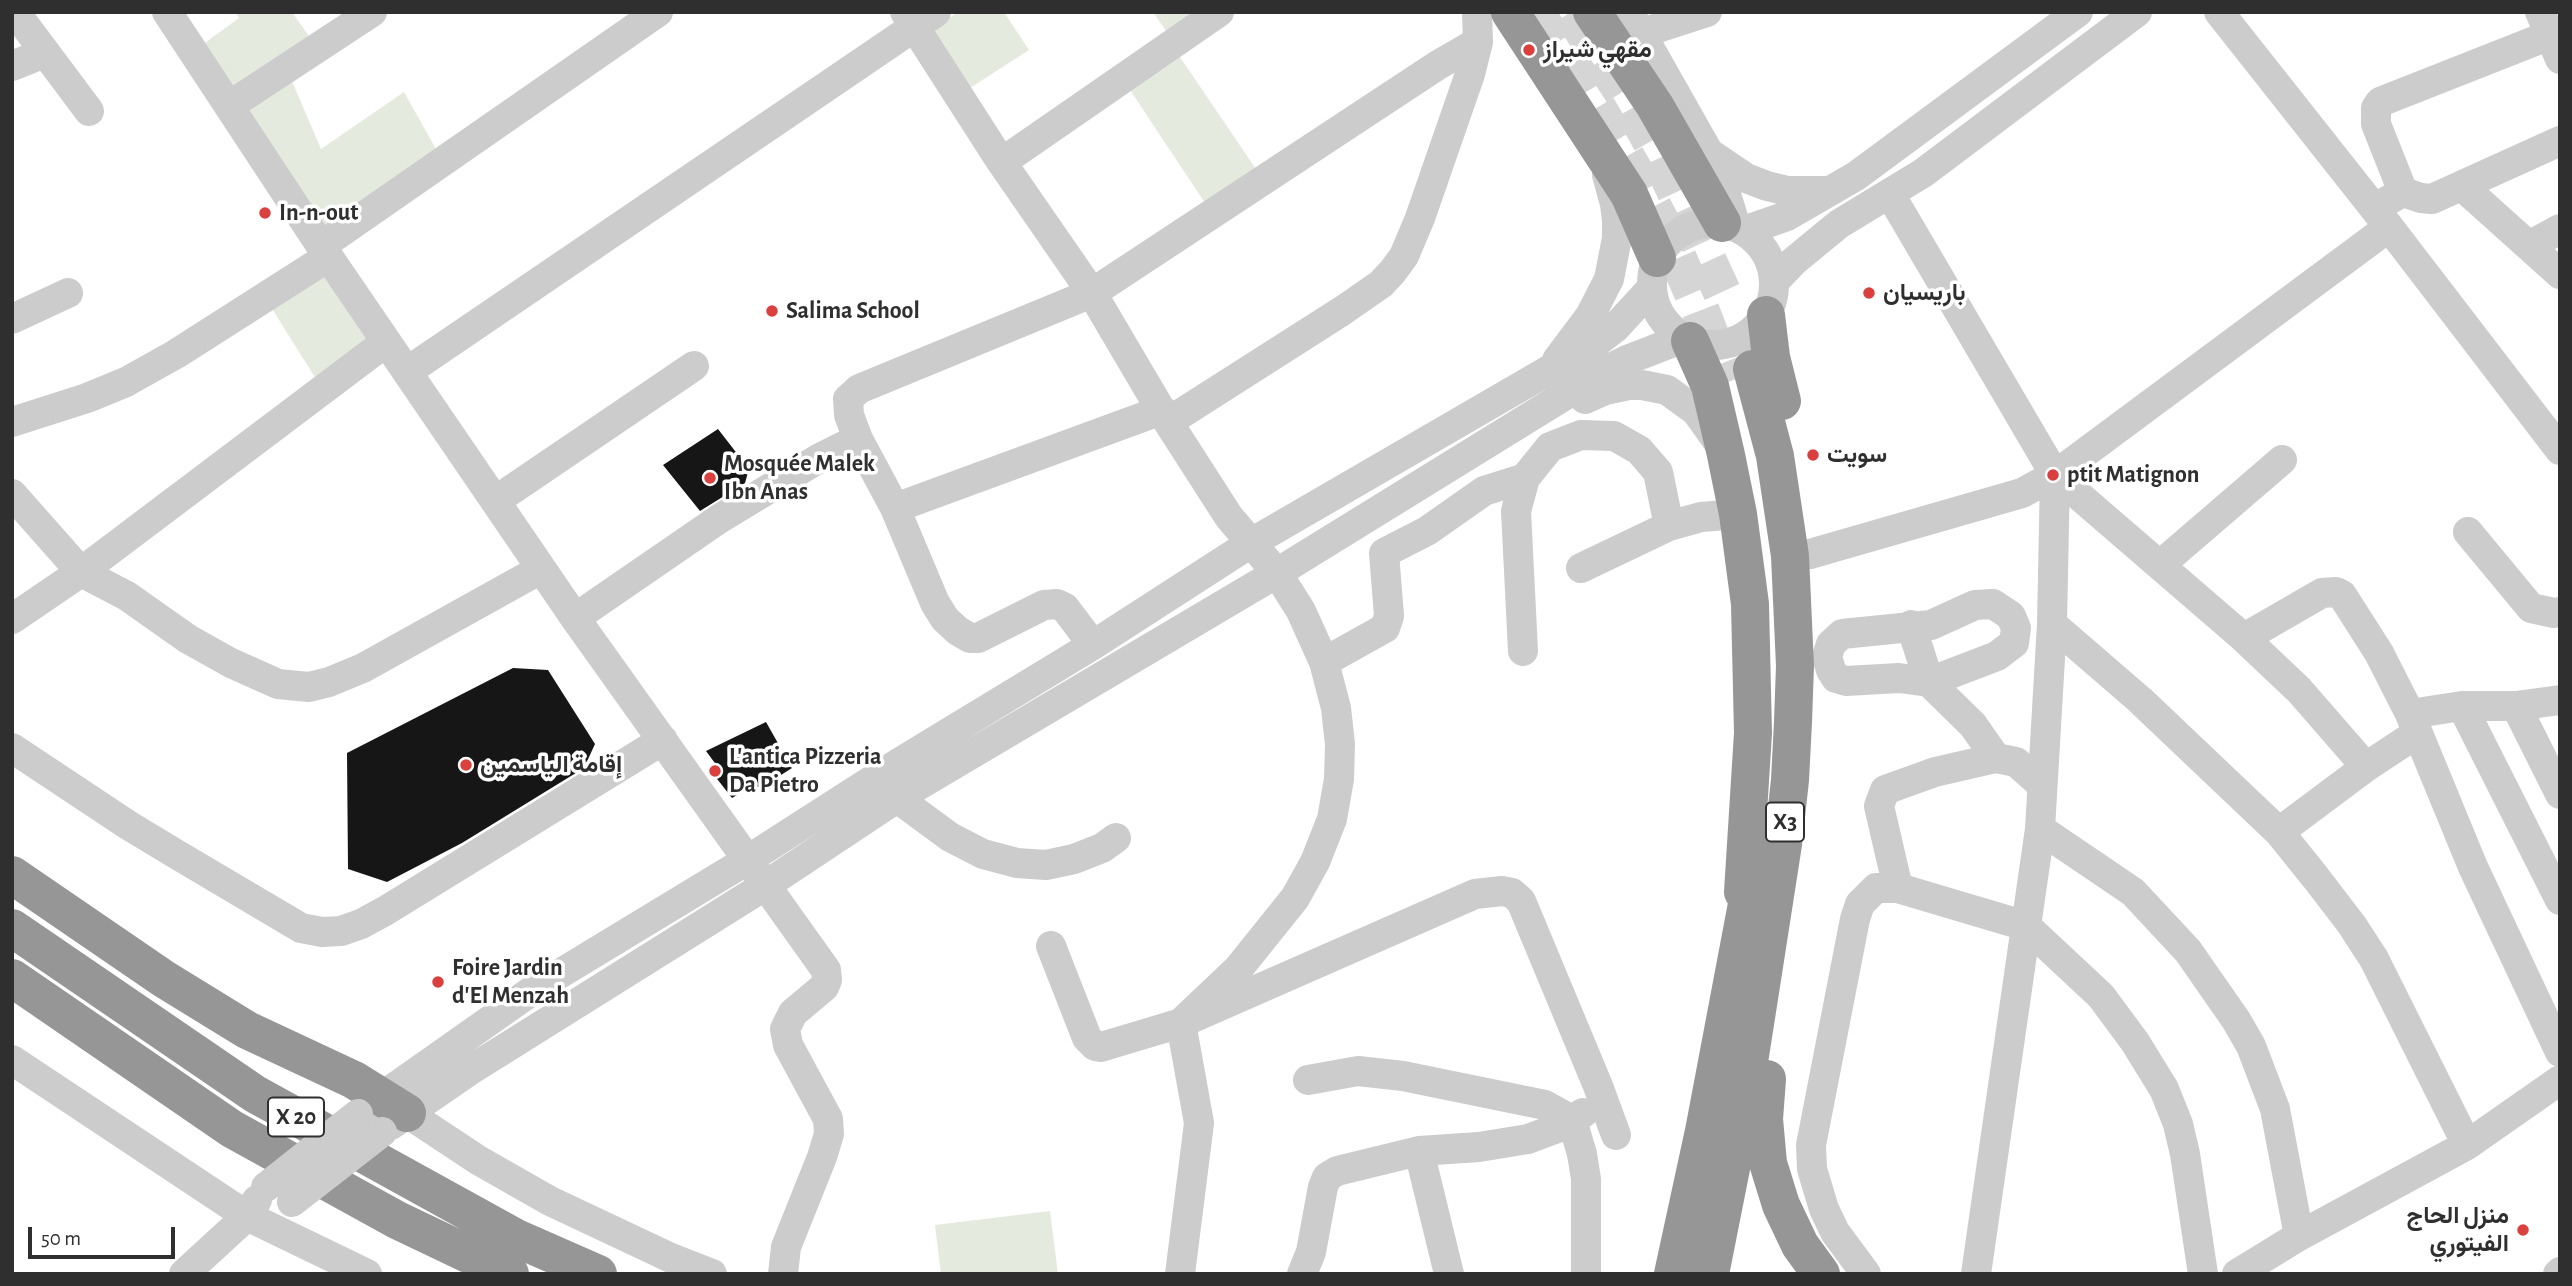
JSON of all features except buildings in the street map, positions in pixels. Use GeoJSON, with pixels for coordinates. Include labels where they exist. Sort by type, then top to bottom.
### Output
{"type":"FeatureCollection","features":[{"type":"Feature","properties":{"kind":"highway"},"geometry":{"type":"LineString","coordinates":[[1510,12],[1629,194],[1654,273]]}},
{"type":"Feature","properties":{"kind":"highway"},"geometry":{"type":"LineString","coordinates":[[1592,12],[1734,227]]}},
{"type":"Feature","properties":{"kind":"highway"},"geometry":{"type":"LineString","coordinates":[[1770,298],[1771,357],[1799,474],[1810,554],[1815,635],[1811,738],[1800,803],[1783,844]]}},
{"type":"Feature","properties":{"kind":"highway"},"geometry":{"type":"LineString","coordinates":[[1687,340],[1710,386],[1738,514],[1750,604],[1753,733],[1743,922]]}},
{"type":"Feature","properties":{"kind":"highway","name":"X3"},"geometry":{"type":"LineString","coordinates":[[1673,1274],[1690,1200],[1759,839],[1766,779],[1772,669],[1771,615],[1740,376],[1775,456],[1790,556],[1795,666],[1783,844],[1742,1111],[1710,1274]]}},
{"type":"Feature","properties":{"kind":"highway"},"geometry":{"type":"LineString","coordinates":[[12,874],[164,979],[247,1030],[354,1080],[382,1114]]}},
{"type":"Feature","properties":{"kind":"highway"},"geometry":{"type":"LineString","coordinates":[[1773,900],[1775,982],[1764,1119],[1768,1163],[1781,1205],[1800,1245],[1821,1274]]}},
{"type":"Feature","properties":{"kind":"highway","name":"X 20"},"geometry":{"type":"LineString","coordinates":[[12,928],[255,1094],[516,1238],[598,1274]]}},
{"type":"Feature","properties":{"kind":"highway","name":"X 20"},"geometry":{"type":"LineString","coordinates":[[12,978],[232,1129],[397,1220],[510,1274]]}},
{"type":"Feature","properties":{"kind":"highway"},"geometry":{"type":"LineString","coordinates":[[1658,1274],[1690,1200]]}},
{"type":"Feature","properties":{"kind":"street"},"geometry":{"type":"LineString","coordinates":[[15,12],[89,111]]}},
{"type":"Feature","properties":{"kind":"street"},"geometry":{"type":"LineString","coordinates":[[167,12],[324,251],[541,569],[826,970],[827,980],[814,997],[793,1013],[785,1029],[788,1045],[828,1119],[829,1133],[786,1247],[783,1274]]}},
{"type":"Feature","properties":{"kind":"street"},"geometry":{"type":"LineString","coordinates":[[229,106],[372,12]]}},
{"type":"Feature","properties":{"kind":"street"},"geometry":{"type":"LineString","coordinates":[[12,422],[87,398],[126,382],[176,354],[659,12]]}},
{"type":"Feature","properties":{"kind":"street"},"geometry":{"type":"LineString","coordinates":[[1002,162],[1219,12]]}},
{"type":"Feature","properties":{"kind":"street"},"geometry":{"type":"LineString","coordinates":[[895,508],[1165,416],[1342,311],[1381,284],[1404,256],[1420,218],[1470,74],[1478,43],[1477,12]]}},
{"type":"Feature","properties":{"kind":"street"},"geometry":{"type":"LineString","coordinates":[[1707,12],[1636,23],[1710,154],[1726,189],[1734,227],[1756,240],[1766,252],[1770,298]]}},
{"type":"Feature","properties":{"kind":"street"},"geometry":{"type":"LineString","coordinates":[[247,1216],[292,1202],[382,1114],[533,990],[1093,645],[1251,543],[1594,344],[1615,328],[1654,273],[1666,245],[1677,234],[1691,226],[1706,223],[1734,227],[1787,216],[1832,191],[1879,159],[2078,12]]}},
{"type":"Feature","properties":{"kind":"street"},"geometry":{"type":"LineString","coordinates":[[1654,273],[1655,304],[1661,318],[1687,340],[1707,345],[1725,344],[1741,339],[1755,329],[1770,298],[1816,242],[1949,153],[2137,12]]}},
{"type":"Feature","properties":{"kind":"street"},"geometry":{"type":"LineString","coordinates":[[2218,12],[2382,218],[2560,450]]}},
{"type":"Feature","properties":{"kind":"street"},"geometry":{"type":"LineString","coordinates":[[408,371],[918,17],[1002,162],[1092,293],[1229,517],[1277,573],[1301,611],[1324,662],[1336,708],[1340,744],[1339,779],[1332,819],[1315,862],[1295,898],[1238,969],[1181,1023]]}},
{"type":"Feature","properties":{"kind":"street"},"geometry":{"type":"LineString","coordinates":[[2403,192],[2376,124],[2376,108],[2380,102],[2550,36]]}},
{"type":"Feature","properties":{"kind":"street"},"geometry":{"type":"LineString","coordinates":[[1093,645],[1065,608],[1057,604],[1044,604],[978,638],[970,638],[945,619],[935,603],[895,508],[858,439],[846,406],[852,393],[1092,293],[1438,65],[1478,43]]}},
{"type":"Feature","properties":{"kind":"street"},"geometry":{"type":"LineString","coordinates":[[12,66],[44,53]]}},
{"type":"Feature","properties":{"kind":"street"},"geometry":{"type":"LineString","coordinates":[[1549,370],[1590,316],[1609,279],[1614,259],[1617,238],[1615,204],[1593,139]]}},
{"type":"Feature","properties":{"kind":"street"},"geometry":{"type":"LineString","coordinates":[[1810,554],[2022,493],[2055,475],[2382,218],[2397,193],[2403,192],[2427,200],[2560,141]]}},
{"type":"Feature","properties":{"kind":"street"},"geometry":{"type":"LineString","coordinates":[[1710,154],[1746,178],[1767,186],[1788,191],[1832,191]]}},
{"type":"Feature","properties":{"kind":"street"},"geometry":{"type":"LineString","coordinates":[[2462,186],[2560,274]]}},
{"type":"Feature","properties":{"kind":"street"},"geometry":{"type":"LineString","coordinates":[[1890,194],[2055,475],[2244,638],[2299,690],[2366,766]]}},
{"type":"Feature","properties":{"kind":"street"},"geometry":{"type":"LineString","coordinates":[[2529,246],[2560,229]]}},
{"type":"Feature","properties":{"kind":"street"},"geometry":{"type":"LineString","coordinates":[[13,315],[68,293]]}},
{"type":"Feature","properties":{"kind":"street"},"geometry":{"type":"LineString","coordinates":[[184,1274],[247,1216],[266,1187],[382,1114],[472,1069],[766,885],[897,798],[1277,573],[1601,373],[1628,360],[1687,340]]}},
{"type":"Feature","properties":{"kind":"street"},"geometry":{"type":"LineString","coordinates":[[12,619],[81,572],[386,342]]}},
{"type":"Feature","properties":{"kind":"street"},"geometry":{"type":"LineString","coordinates":[[495,501],[694,366]]}},
{"type":"Feature","properties":{"kind":"street"},"geometry":{"type":"LineString","coordinates":[[1539,412],[1617,387],[1655,387],[1667,390],[1696,411],[1726,455]]}},
{"type":"Feature","properties":{"kind":"street"},"geometry":{"type":"LineString","coordinates":[[1539,412],[1550,447]]}},
{"type":"Feature","properties":{"kind":"street"},"geometry":{"type":"LineString","coordinates":[[1523,651],[1516,511],[1525,478],[1550,447],[1581,435],[1614,436],[1639,450],[1658,472],[1670,526]]}},
{"type":"Feature","properties":{"kind":"street"},"geometry":{"type":"LineString","coordinates":[[575,618],[719,519],[858,439]]}},
{"type":"Feature","properties":{"kind":"street"},"geometry":{"type":"LineString","coordinates":[[2160,565],[2282,460]]}},
{"type":"Feature","properties":{"kind":"street"},"geometry":{"type":"LineString","coordinates":[[1976,1274],[2039,829],[2052,624],[2055,475]]}},
{"type":"Feature","properties":{"kind":"street"},"geometry":{"type":"LineString","coordinates":[[1324,662],[1385,628],[1390,615],[1384,553],[1427,531],[1484,491],[1525,478]]}},
{"type":"Feature","properties":{"kind":"street"},"geometry":{"type":"LineString","coordinates":[[12,494],[81,572],[127,596],[188,639],[231,663],[278,684],[309,687],[363,668],[541,569]]}},
{"type":"Feature","properties":{"kind":"street"},"geometry":{"type":"LineString","coordinates":[[1581,568],[1670,526],[1701,517],[1738,514]]}},
{"type":"Feature","properties":{"kind":"street"},"geometry":{"type":"LineString","coordinates":[[2468,532],[2530,608],[2560,612]]}},
{"type":"Feature","properties":{"kind":"street"},"geometry":{"type":"LineString","coordinates":[[2244,638],[2322,593],[2336,592],[2342,595],[2379,653],[2413,724],[2478,878],[2560,1052]]}},
{"type":"Feature","properties":{"kind":"street"},"geometry":{"type":"LineString","coordinates":[[1993,604],[2011,616],[2015,628],[2014,643],[1997,656],[1929,682],[1899,678],[1846,681],[1836,678],[1827,657],[1831,644],[1842,634],[1931,625],[1975,605],[1993,604]]}},
{"type":"Feature","properties":{"kind":"street"},"geometry":{"type":"LineString","coordinates":[[2052,624],[2140,700],[2279,832],[2352,925],[2374,959],[2466,1145]]}},
{"type":"Feature","properties":{"kind":"street"},"geometry":{"type":"LineString","coordinates":[[1911,625],[1929,682],[1973,724],[1996,758]]}},
{"type":"Feature","properties":{"kind":"street"},"geometry":{"type":"LineString","coordinates":[[2279,832],[2366,766],[2413,724],[2462,706],[2516,706],[2560,700]]}},
{"type":"Feature","properties":{"kind":"street"},"geometry":{"type":"LineString","coordinates":[[2462,706],[2560,900]]}},
{"type":"Feature","properties":{"kind":"street"},"geometry":{"type":"LineString","coordinates":[[2516,706],[2560,794]]}},
{"type":"Feature","properties":{"kind":"street"},"geometry":{"type":"LineString","coordinates":[[12,748],[176,854],[302,928],[321,932],[341,931],[385,911],[663,740]]}},
{"type":"Feature","properties":{"kind":"street"},"geometry":{"type":"LineString","coordinates":[[1898,888],[1879,806],[1885,790],[1935,772],[1996,758],[2016,762],[2042,785]]}},
{"type":"Feature","properties":{"kind":"street"},"geometry":{"type":"LineString","coordinates":[[897,798],[950,837],[983,854],[1017,863],[1046,865],[1074,859],[1102,848],[1116,838]]}},
{"type":"Feature","properties":{"kind":"street"},"geometry":{"type":"LineString","coordinates":[[2039,829],[2133,892],[2188,951],[2236,1020],[2251,1046],[2275,1109],[2299,1237]]}},
{"type":"Feature","properties":{"kind":"street"},"geometry":{"type":"LineString","coordinates":[[1866,1274],[1835,1233],[1824,1209],[1812,1169],[1811,1144],[1855,919],[1860,904],[1876,888],[1898,888],[2026,926],[2101,996],[2135,1042],[2164,1089],[2178,1124],[2203,1274]]}},
{"type":"Feature","properties":{"kind":"street"},"geometry":{"type":"LineString","coordinates":[[1051,946],[1087,1038],[1095,1046],[1101,1047],[1181,1023],[1475,894],[1502,891],[1512,893],[1521,901],[1616,1135]]}},
{"type":"Feature","properties":{"kind":"street"},"geometry":{"type":"LineString","coordinates":[[1180,1274],[1199,1123],[1181,1023]]}},
{"type":"Feature","properties":{"kind":"street"},"geometry":{"type":"LineString","coordinates":[[12,1060],[247,1216],[367,1274]]}},
{"type":"Feature","properties":{"kind":"street"},"geometry":{"type":"LineString","coordinates":[[1308,1080],[1358,1071],[1404,1076],[1545,1105],[1572,1120],[1583,1154],[1586,1179],[1586,1274]]}},
{"type":"Feature","properties":{"kind":"street"},"geometry":{"type":"LineString","coordinates":[[2237,1274],[2466,1145],[2560,1080]]}},
{"type":"Feature","properties":{"kind":"street"},"geometry":{"type":"LineString","coordinates":[[1302,1274],[1311,1252],[1323,1187],[1327,1177],[1337,1171],[1419,1151],[1479,1147],[1528,1139],[1560,1127],[1603,1101]]}},
{"type":"Feature","properties":{"kind":"street"},"geometry":{"type":"LineString","coordinates":[[382,1114],[478,1160],[550,1201],[671,1258],[712,1274]]}},
{"type":"Feature","properties":{"kind":"street"},"geometry":{"type":"LineString","coordinates":[[1419,1151],[1450,1274]]}},
{"type":"Feature","properties":{"kind":"shaded area"},"geometry":{"type":"Polygon","coordinates":[[[235,12],[292,12],[323,56],[291,79],[321,149],[404,92],[436,149],[322,231],[195,50],[239,18],[235,12]]]}},
{"type":"Feature","properties":{"kind":"shaded area"},"geometry":{"type":"Polygon","coordinates":[[[958,12],[1004,12],[1029,50],[967,90],[928,32],[958,12]]]}},
{"type":"Feature","properties":{"kind":"shaded area"},"geometry":{"type":"Polygon","coordinates":[[[1153,12],[1210,12],[1171,38],[1153,12]]]}},
{"type":"Feature","properties":{"kind":"shaded area"},"geometry":{"type":"Polygon","coordinates":[[[1180,57],[1260,175],[1209,209],[1130,90],[1180,57]]]}},
{"type":"Feature","properties":{"kind":"shaded area"},"geometry":{"type":"Polygon","coordinates":[[[321,272],[368,339],[316,379],[269,304],[321,272]]]}},
{"type":"Feature","properties":{"kind":"shaded area"},"geometry":{"type":"Polygon","coordinates":[[[1050,1211],[1058,1274],[941,1274],[935,1225],[1050,1211]]]}},
{"type":"Feature","properties":{"kind":"tunnel"},"geometry":{"type":"LineString","coordinates":[[1535,12],[1577,73],[1633,169],[1669,238],[1728,382]]}},
{"type":"Feature","properties":{"kind":"tunnel"},"geometry":{"type":"LineString","coordinates":[[1571,12],[1628,100],[1657,151],[1722,292]]}},
{"type":"Feature","properties":{"kind":"place","name":"مقهي شيراز"},"geometry":{"type":"Point","coordinates":[1529,50]}},
{"type":"Feature","properties":{"kind":"place","name":"In-n-out"},"geometry":{"type":"Point","coordinates":[265,213]}},
{"type":"Feature","properties":{"kind":"place","name":"باريسيان"},"geometry":{"type":"Point","coordinates":[1869,293]}},
{"type":"Feature","properties":{"kind":"place","name":"Salima School"},"geometry":{"type":"Point","coordinates":[772,311]}},
{"type":"Feature","properties":{"kind":"place","name":"سويت"},"geometry":{"type":"Point","coordinates":[1813,455]}},
{"type":"Feature","properties":{"kind":"place","name":"ptit Matignon"},"geometry":{"type":"Point","coordinates":[2053,475]}},
{"type":"Feature","properties":{"kind":"place","name":"Mosquée Malek Ibn Anas"},"geometry":{"type":"Point","coordinates":[710,478]}},
{"type":"Feature","properties":{"kind":"place","name":"إقامة الياسمين"},"geometry":{"type":"Point","coordinates":[466,765]}},
{"type":"Feature","properties":{"kind":"place","name":"L'antica Pizzeria Da Pietro"},"geometry":{"type":"Point","coordinates":[715,771]}},
{"type":"Feature","properties":{"kind":"place","name":"Foire Jardin d'El Menzah"},"geometry":{"type":"Point","coordinates":[438,982]}},
{"type":"Feature","properties":{"kind":"place","name":"منزل الحاج الفيتوري"},"geometry":{"type":"Point","coordinates":[2523,1230]}}]}
